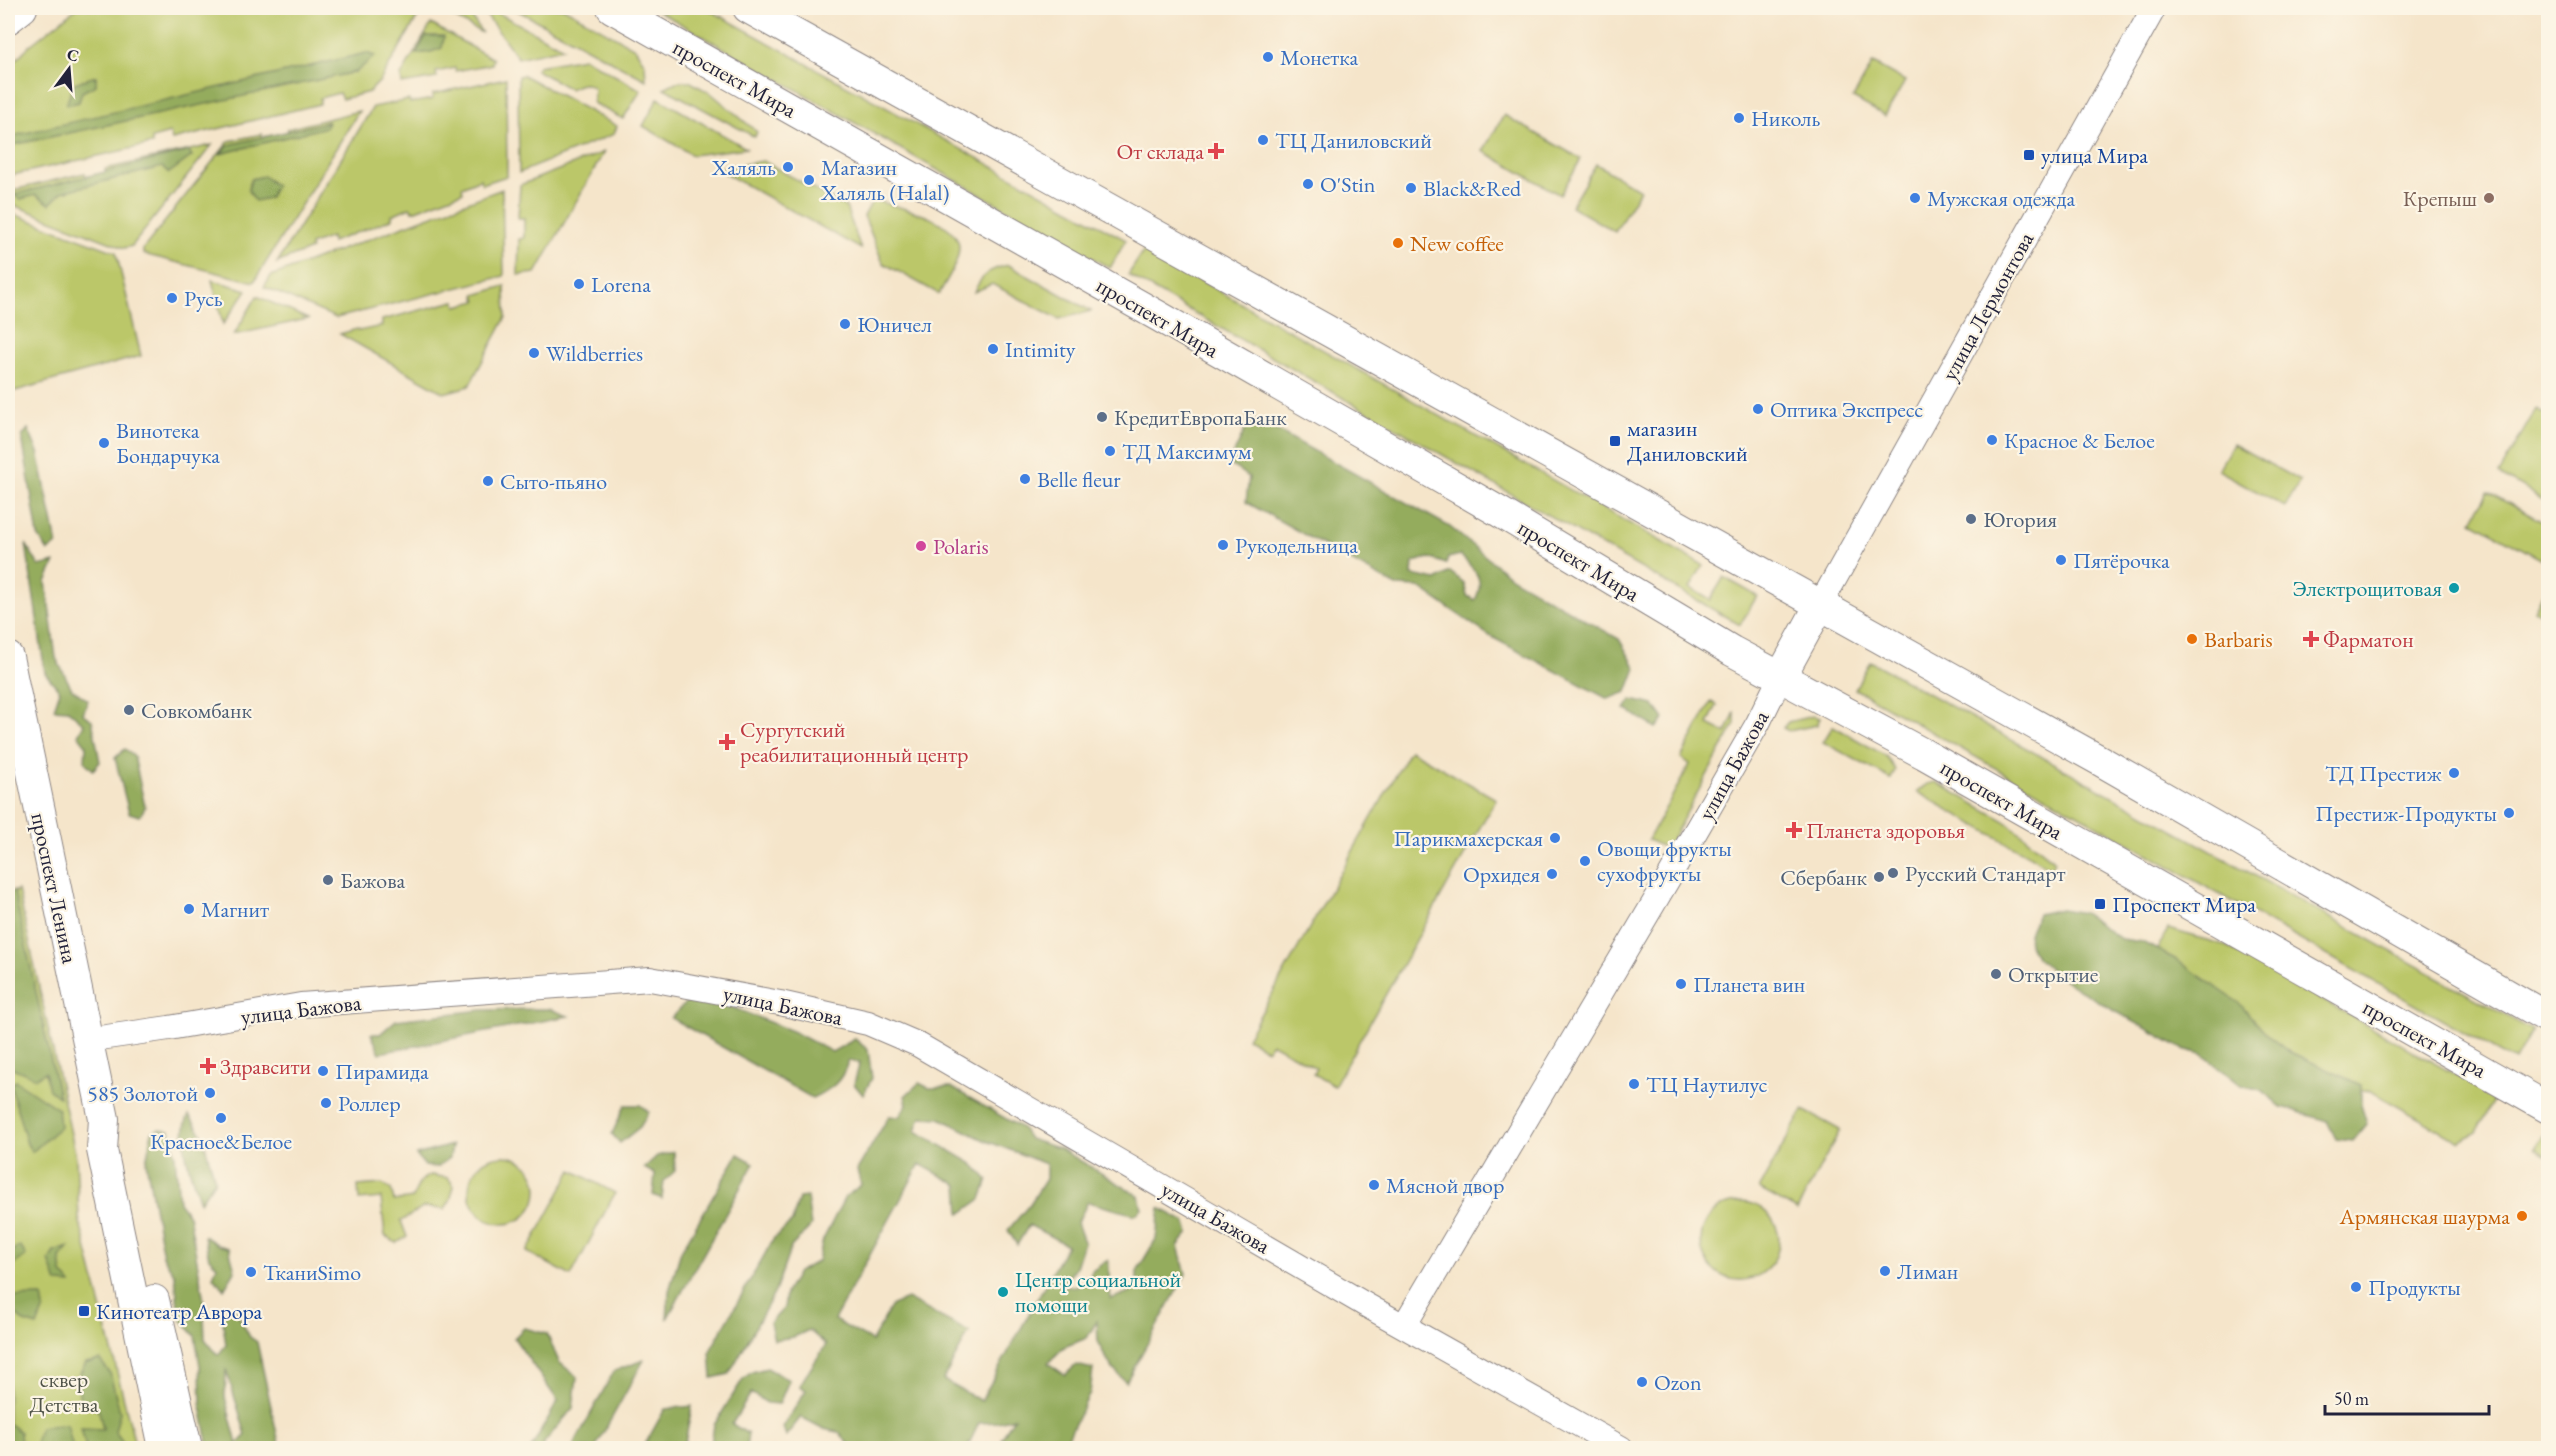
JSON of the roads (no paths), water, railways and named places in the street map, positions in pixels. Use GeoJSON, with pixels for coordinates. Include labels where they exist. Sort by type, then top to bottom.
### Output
{"type":"FeatureCollection","features":[{"type":"Feature","properties":{"kind":"main road"},"geometry":{"type":"LineString","coordinates":[[8,19],[22,8]]}},
{"type":"Feature","properties":{"kind":"main road","name":"проспект Мира"},"geometry":{"type":"LineString","coordinates":[[612,8],[1160,317],[1498,511],[1780,678],[1934,760],[2548,1108]]}},
{"type":"Feature","properties":{"kind":"main road"},"geometry":{"type":"LineString","coordinates":[[748,8],[2109,765],[2548,1018]]}},
{"type":"Feature","properties":{"kind":"main road","name":"улица Бажова"},"geometry":{"type":"LineString","coordinates":[[1780,678],[1820,605]]}},
{"type":"Feature","properties":{"kind":"main road","name":"проспект Ленина"},"geometry":{"type":"LineString","coordinates":[[8,657],[104,1119],[102,1150],[164,1449]]}},
{"type":"Feature","properties":{"kind":"main road","name":"проспект Ленина"},"geometry":{"type":"LineString","coordinates":[[104,1119],[120,1147],[187,1449]]}},
{"type":"Feature","properties":{"kind":"street","name":"улица Лермонтова"},"geometry":{"type":"LineString","coordinates":[[1820,605],[2154,8]]}},
{"type":"Feature","properties":{"kind":"street","name":"улица Бажова"},"geometry":{"type":"LineString","coordinates":[[1404,1326],[1671,874],[1758,723],[1780,678]]}},
{"type":"Feature","properties":{"kind":"street","name":"улица Бажова"},"geometry":{"type":"LineString","coordinates":[[86,1040],[301,1005],[650,979],[868,1023],[917,1044],[1621,1449]]}},
{"type":"Feature","properties":{"kind":"place","name":"Монетка"},"geometry":{"type":"Point","coordinates":[1268,57]}},
{"type":"Feature","properties":{"kind":"place","name":"Николь"},"geometry":{"type":"Point","coordinates":[1739,118]}},
{"type":"Feature","properties":{"kind":"place","name":"ТЦ Даниловский"},"geometry":{"type":"Point","coordinates":[1263,140]}},
{"type":"Feature","properties":{"kind":"place","name":"От склада"},"geometry":{"type":"Point","coordinates":[1216,151]}},
{"type":"Feature","properties":{"kind":"place","name":"улица Мира"},"geometry":{"type":"Point","coordinates":[2029,155]}},
{"type":"Feature","properties":{"kind":"place","name":"Халяль"},"geometry":{"type":"Point","coordinates":[788,167]}},
{"type":"Feature","properties":{"kind":"place","name":"Магазин Халяль (Halal)"},"geometry":{"type":"Point","coordinates":[809,180]}},
{"type":"Feature","properties":{"kind":"place","name":"O'Stin"},"geometry":{"type":"Point","coordinates":[1308,184]}},
{"type":"Feature","properties":{"kind":"place","name":"Black&Red"},"geometry":{"type":"Point","coordinates":[1411,188]}},
{"type":"Feature","properties":{"kind":"place","name":"Мужская одежда"},"geometry":{"type":"Point","coordinates":[1915,198]}},
{"type":"Feature","properties":{"kind":"place","name":"Крепыш"},"geometry":{"type":"Point","coordinates":[2489,198]}},
{"type":"Feature","properties":{"kind":"place","name":"New coffee"},"geometry":{"type":"Point","coordinates":[1398,243]}},
{"type":"Feature","properties":{"kind":"place","name":"Lorena"},"geometry":{"type":"Point","coordinates":[579,284]}},
{"type":"Feature","properties":{"kind":"place","name":"Русь"},"geometry":{"type":"Point","coordinates":[172,298]}},
{"type":"Feature","properties":{"kind":"place","name":"Юничел"},"geometry":{"type":"Point","coordinates":[845,324]}},
{"type":"Feature","properties":{"kind":"place","name":"Intimity"},"geometry":{"type":"Point","coordinates":[993,349]}},
{"type":"Feature","properties":{"kind":"place","name":"Wildberries"},"geometry":{"type":"Point","coordinates":[534,353]}},
{"type":"Feature","properties":{"kind":"place","name":"Оптика Экспресс"},"geometry":{"type":"Point","coordinates":[1758,409]}},
{"type":"Feature","properties":{"kind":"place","name":"КредитЕвропаБанк"},"geometry":{"type":"Point","coordinates":[1102,417]}},
{"type":"Feature","properties":{"kind":"place","name":"Красное & Белое"},"geometry":{"type":"Point","coordinates":[1992,440]}},
{"type":"Feature","properties":{"kind":"place","name":"магазин Даниловский"},"geometry":{"type":"Point","coordinates":[1615,441]}},
{"type":"Feature","properties":{"kind":"place","name":"Винотека Бондарчука"},"geometry":{"type":"Point","coordinates":[104,443]}},
{"type":"Feature","properties":{"kind":"place","name":"ТД Максимум"},"geometry":{"type":"Point","coordinates":[1110,451]}},
{"type":"Feature","properties":{"kind":"place","name":"Belle fleur"},"geometry":{"type":"Point","coordinates":[1025,479]}},
{"type":"Feature","properties":{"kind":"place","name":"Сыто-пьяно"},"geometry":{"type":"Point","coordinates":[488,481]}},
{"type":"Feature","properties":{"kind":"place","name":"Югория"},"geometry":{"type":"Point","coordinates":[1971,519]}},
{"type":"Feature","properties":{"kind":"place","name":"Рукодельница"},"geometry":{"type":"Point","coordinates":[1223,545]}},
{"type":"Feature","properties":{"kind":"place","name":"Polaris"},"geometry":{"type":"Point","coordinates":[921,546]}},
{"type":"Feature","properties":{"kind":"place","name":"Пятёрочка"},"geometry":{"type":"Point","coordinates":[2061,560]}},
{"type":"Feature","properties":{"kind":"place","name":"Электрощитовая"},"geometry":{"type":"Point","coordinates":[2454,588]}},
{"type":"Feature","properties":{"kind":"place","name":"Barbaris"},"geometry":{"type":"Point","coordinates":[2192,639]}},
{"type":"Feature","properties":{"kind":"place","name":"Фарматон"},"geometry":{"type":"Point","coordinates":[2311,639]}},
{"type":"Feature","properties":{"kind":"place","name":"Совкомбанк"},"geometry":{"type":"Point","coordinates":[129,710]}},
{"type":"Feature","properties":{"kind":"place","name":"Сургутский реабилитационный центр"},"geometry":{"type":"Point","coordinates":[727,742]}},
{"type":"Feature","properties":{"kind":"place","name":"ТД Престиж"},"geometry":{"type":"Point","coordinates":[2454,773]}},
{"type":"Feature","properties":{"kind":"place","name":"Престиж-Продукты"},"geometry":{"type":"Point","coordinates":[2509,813]}},
{"type":"Feature","properties":{"kind":"place","name":"Планета здоровья"},"geometry":{"type":"Point","coordinates":[1794,830]}},
{"type":"Feature","properties":{"kind":"place","name":"Парикмахерская"},"geometry":{"type":"Point","coordinates":[1555,838]}},
{"type":"Feature","properties":{"kind":"place","name":"Овощи фрукты сухофрукты"},"geometry":{"type":"Point","coordinates":[1585,861]}},
{"type":"Feature","properties":{"kind":"place","name":"Русский Стандарт"},"geometry":{"type":"Point","coordinates":[1893,873]}},
{"type":"Feature","properties":{"kind":"place","name":"Орхидея"},"geometry":{"type":"Point","coordinates":[1552,874]}},
{"type":"Feature","properties":{"kind":"place","name":"Сбербанк"},"geometry":{"type":"Point","coordinates":[1879,877]}},
{"type":"Feature","properties":{"kind":"place","name":"Бажова"},"geometry":{"type":"Point","coordinates":[328,880]}},
{"type":"Feature","properties":{"kind":"place","name":"Проспект Мира"},"geometry":{"type":"Point","coordinates":[2100,904]}},
{"type":"Feature","properties":{"kind":"place","name":"Магнит"},"geometry":{"type":"Point","coordinates":[189,909]}},
{"type":"Feature","properties":{"kind":"place","name":"Открытие"},"geometry":{"type":"Point","coordinates":[1996,974]}},
{"type":"Feature","properties":{"kind":"place","name":"Планета вин"},"geometry":{"type":"Point","coordinates":[1681,984]}},
{"type":"Feature","properties":{"kind":"place","name":"Здравсити"},"geometry":{"type":"Point","coordinates":[208,1066]}},
{"type":"Feature","properties":{"kind":"place","name":"Пирамида"},"geometry":{"type":"Point","coordinates":[323,1071]}},
{"type":"Feature","properties":{"kind":"place","name":"ТЦ Наутилус"},"geometry":{"type":"Point","coordinates":[1634,1084]}},
{"type":"Feature","properties":{"kind":"place","name":"585 Золотой"},"geometry":{"type":"Point","coordinates":[210,1093]}},
{"type":"Feature","properties":{"kind":"place","name":"Роллер"},"geometry":{"type":"Point","coordinates":[326,1103]}},
{"type":"Feature","properties":{"kind":"place","name":"Красное&Белое"},"geometry":{"type":"Point","coordinates":[221,1118]}},
{"type":"Feature","properties":{"kind":"place","name":"Мясной двор"},"geometry":{"type":"Point","coordinates":[1374,1185]}},
{"type":"Feature","properties":{"kind":"place","name":"Армянская шаурма"},"geometry":{"type":"Point","coordinates":[2522,1216]}},
{"type":"Feature","properties":{"kind":"place","name":"Лиман"},"geometry":{"type":"Point","coordinates":[1885,1271]}},
{"type":"Feature","properties":{"kind":"place","name":"ТканиSimo"},"geometry":{"type":"Point","coordinates":[251,1272]}},
{"type":"Feature","properties":{"kind":"place","name":"Продукты"},"geometry":{"type":"Point","coordinates":[2356,1287]}},
{"type":"Feature","properties":{"kind":"place","name":"Центр социальной помощи"},"geometry":{"type":"Point","coordinates":[1003,1292]}},
{"type":"Feature","properties":{"kind":"place","name":"Кинотеатр Аврора"},"geometry":{"type":"Point","coordinates":[84,1311]}},
{"type":"Feature","properties":{"kind":"place","name":"Ozon"},"geometry":{"type":"Point","coordinates":[1642,1382]}},
{"type":"Feature","properties":{"kind":"park label","name":"сквер Детства"},"geometry":{"type":"Point","coordinates":[64,1392]}}]}
